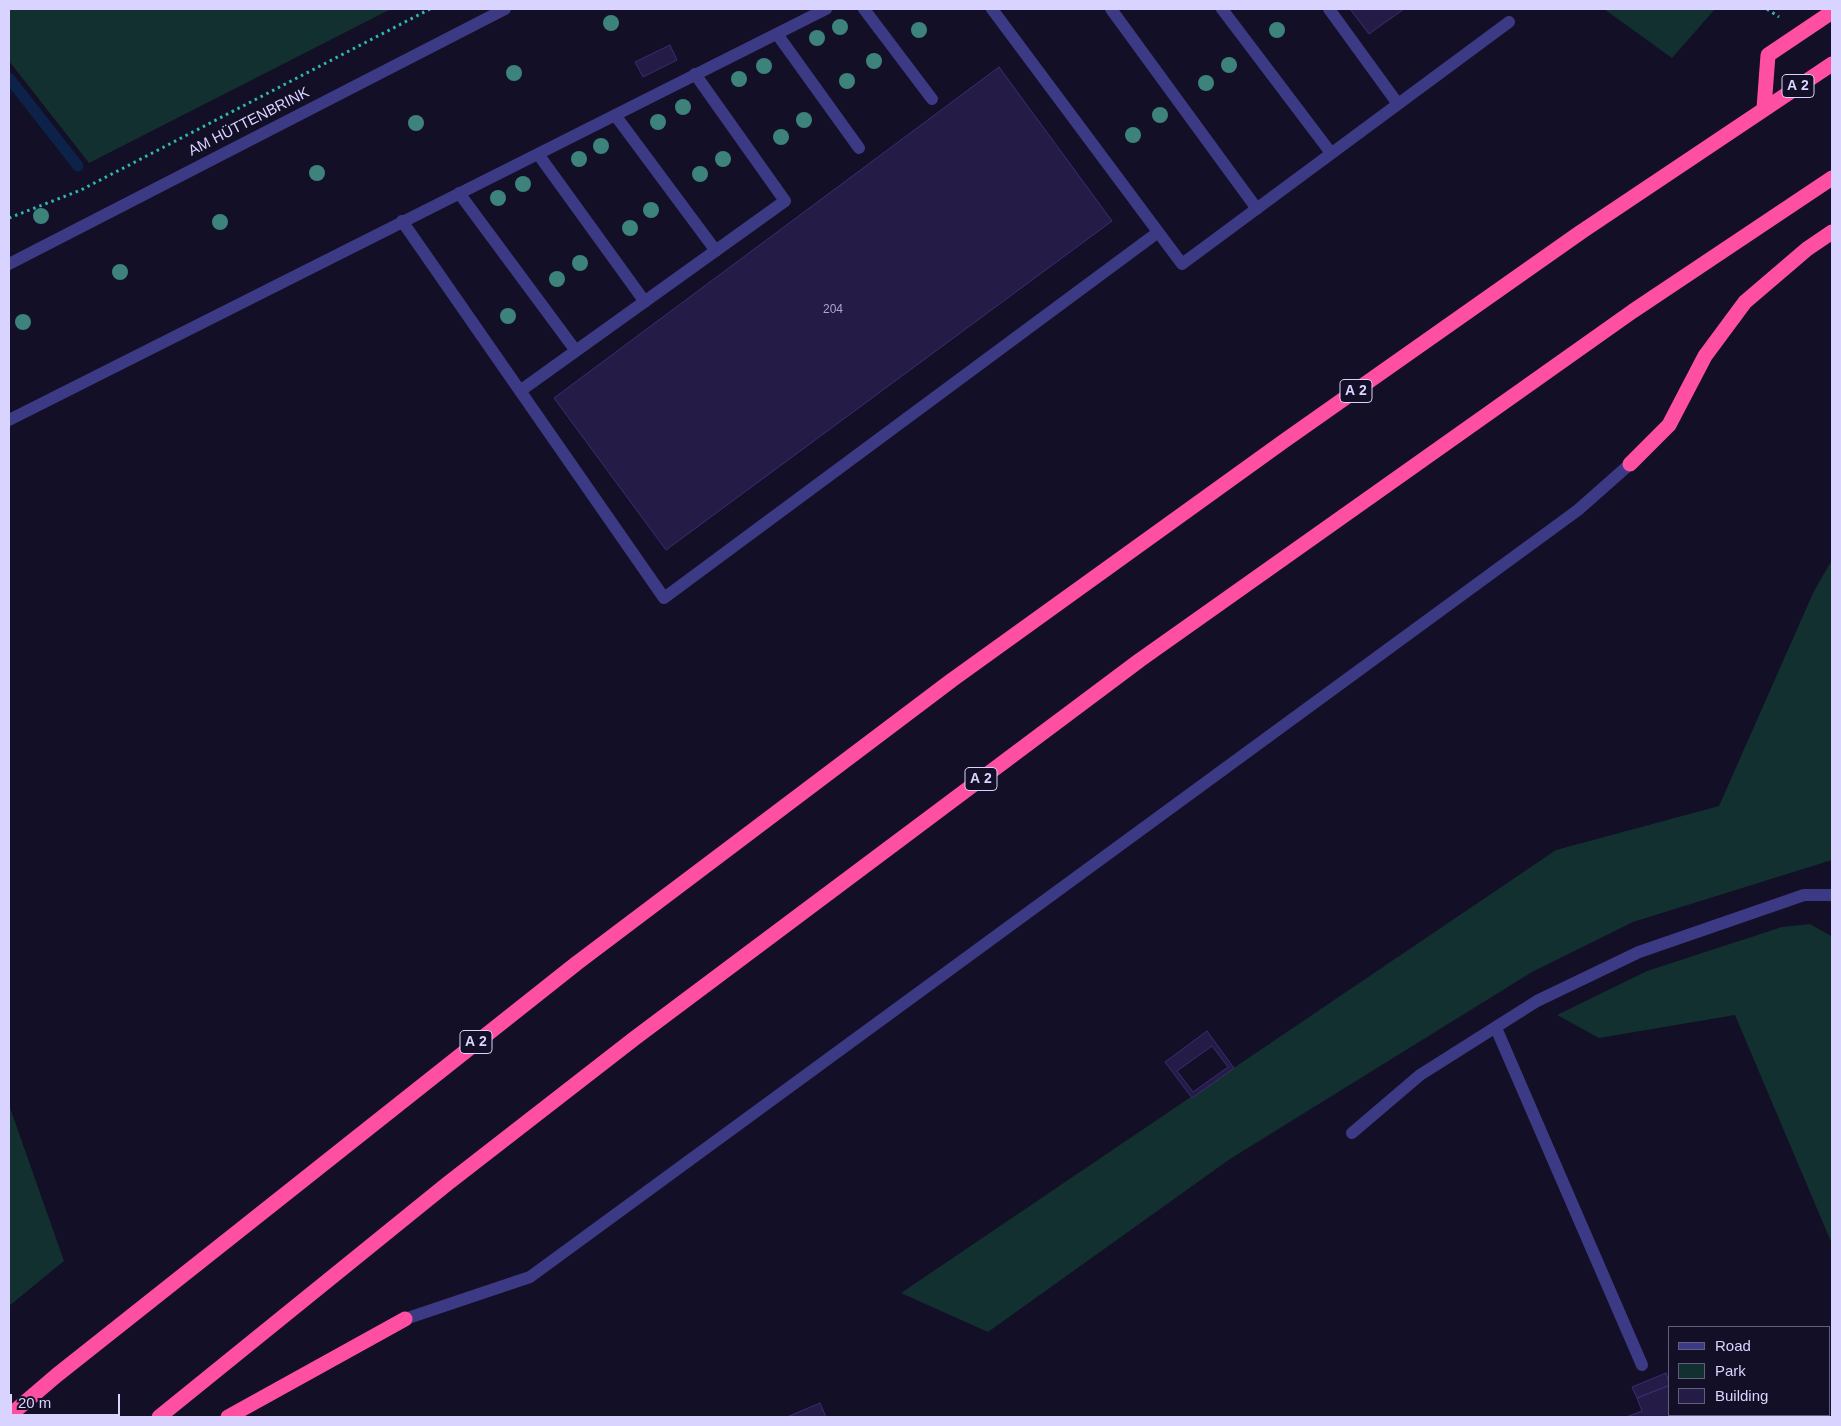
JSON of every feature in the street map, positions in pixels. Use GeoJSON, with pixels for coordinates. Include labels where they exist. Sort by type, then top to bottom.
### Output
{"type":"FeatureCollection","features":[{"type":"Feature","properties":{"kind":"highway"},"geometry":{"type":"LineString","coordinates":[[1764,108],[1768,55],[1832,12]]}},
{"type":"Feature","properties":{"kind":"highway","name":"A 2"},"geometry":{"type":"LineString","coordinates":[[9,1416],[57,1374],[577,963],[952,680],[1284,441],[1589,227],[1832,64]]}},
{"type":"Feature","properties":{"kind":"highway","name":"A 2"},"geometry":{"type":"LineString","coordinates":[[159,1417],[447,1184],[627,1044],[1140,660],[1634,311],[1832,178]]}},
{"type":"Feature","properties":{"kind":"highway"},"geometry":{"type":"LineString","coordinates":[[1630,464],[1669,425],[1705,356],[1745,302],[1807,249],[1832,232]]}},
{"type":"Feature","properties":{"kind":"highway"},"geometry":{"type":"LineString","coordinates":[[228,1417],[405,1319]]}},
{"type":"Feature","properties":{"kind":"street","name":"AM HÜTTENBRINK"},"geometry":{"type":"LineString","coordinates":[[9,264],[505,9]]}},
{"type":"Feature","properties":{"kind":"street"},"geometry":{"type":"LineString","coordinates":[[9,420],[826,9]]}},
{"type":"Feature","properties":{"kind":"street"},"geometry":{"type":"LineString","coordinates":[[864,9],[932,99]]}},
{"type":"Feature","properties":{"kind":"street"},"geometry":{"type":"LineString","coordinates":[[992,9],[1182,264],[1509,22]]}},
{"type":"Feature","properties":{"kind":"street"},"geometry":{"type":"LineString","coordinates":[[1110,9],[1256,209]]}},
{"type":"Feature","properties":{"kind":"street"},"geometry":{"type":"LineString","coordinates":[[1222,9],[1331,153]]}},
{"type":"Feature","properties":{"kind":"street"},"geometry":{"type":"LineString","coordinates":[[1329,9],[1398,104]]}},
{"type":"Feature","properties":{"kind":"street"},"geometry":{"type":"LineString","coordinates":[[777,34],[859,148]]}},
{"type":"Feature","properties":{"kind":"street"},"geometry":{"type":"LineString","coordinates":[[520,391],[785,201],[696,74]]}},
{"type":"Feature","properties":{"kind":"street"},"geometry":{"type":"LineString","coordinates":[[615,114],[716,251]]}},
{"type":"Feature","properties":{"kind":"street"},"geometry":{"type":"LineString","coordinates":[[538,154],[645,302]]}},
{"type":"Feature","properties":{"kind":"street"},"geometry":{"type":"LineString","coordinates":[[459,193],[576,351]]}},
{"type":"Feature","properties":{"kind":"street"},"geometry":{"type":"LineString","coordinates":[[402,222],[664,598],[1158,233]]}},
{"type":"Feature","properties":{"kind":"street"},"geometry":{"type":"LineString","coordinates":[[405,1319],[530,1277],[1578,510],[1630,464]]}},
{"type":"Feature","properties":{"kind":"street"},"geometry":{"type":"LineString","coordinates":[[1352,1132],[1420,1074],[1538,1000],[1639,952],[1804,895],[1832,895]]}},
{"type":"Feature","properties":{"kind":"street"},"geometry":{"type":"LineString","coordinates":[[1496,1028],[1642,1365]]}},
{"type":"Feature","properties":{"kind":"path"},"geometry":{"type":"LineString","coordinates":[[9,218],[81,190],[430,9]]}},
{"type":"Feature","properties":{"kind":"green space"},"geometry":{"type":"Polygon","coordinates":[[[9,9],[391,9],[89,163],[9,61],[9,9]]]}},
{"type":"Feature","properties":{"kind":"green space"},"geometry":{"type":"Polygon","coordinates":[[[1604,9],[1715,9],[1672,58],[1604,9]]]}},
{"type":"Feature","properties":{"kind":"green space"},"geometry":{"type":"Polygon","coordinates":[[[1832,560],[1832,860],[1633,922],[1532,972],[1230,1159],[988,1332],[901,1293],[1556,850],[1719,806],[1814,591],[1832,560]]]}},
{"type":"Feature","properties":{"kind":"green space"},"geometry":{"type":"Polygon","coordinates":[[[1810,924],[1831,936],[1832,941],[1832,1244],[1735,1015],[1599,1038],[1557,1015],[1647,971],[1782,927],[1810,924]]]}},
{"type":"Feature","properties":{"kind":"green space"},"geometry":{"type":"Polygon","coordinates":[[[9,1105],[64,1261],[9,1306],[9,1105]]]}},
{"type":"Feature","properties":{"kind":"building"},"geometry":{"type":"Polygon","coordinates":[[[1350,9],[1404,9],[1369,34],[1350,9]]]}},
{"type":"Feature","properties":{"kind":"building"},"geometry":{"type":"Polygon","coordinates":[[[670,45],[677,60],[643,77],[635,62],[670,45]]]}},
{"type":"Feature","properties":{"kind":"building"},"geometry":{"type":"Polygon","coordinates":[[[999,67],[1112,221],[666,550],[554,398],[999,67]]]}},
{"type":"Feature","properties":{"kind":"building"},"geometry":{"type":"Polygon","coordinates":[[[1207,1031],[1234,1068],[1192,1098],[1165,1062],[1207,1031]]]}},
{"type":"Feature","properties":{"kind":"building"},"geometry":{"type":"Polygon","coordinates":[[[1212,1046],[1228,1067],[1193,1092],[1177,1071],[1212,1046]]]}},
{"type":"Feature","properties":{"kind":"building"},"geometry":{"type":"Polygon","coordinates":[[[1666,1373],[1668,1379],[1668,1386],[1637,1398],[1632,1387],[1666,1373]]]}},
{"type":"Feature","properties":{"kind":"building"},"geometry":{"type":"Polygon","coordinates":[[[1668,1386],[1668,1416],[1800,1417],[1626,1417],[1642,1411],[1637,1398],[1668,1386]]]}},
{"type":"Feature","properties":{"kind":"building"},"geometry":{"type":"Polygon","coordinates":[[[820,1403],[826,1417],[787,1417],[820,1403]]]}},
{"type":"Feature","properties":{"kind":"waterway"},"geometry":{"type":"LineString","coordinates":[[9,78],[78,166]]}}]}
